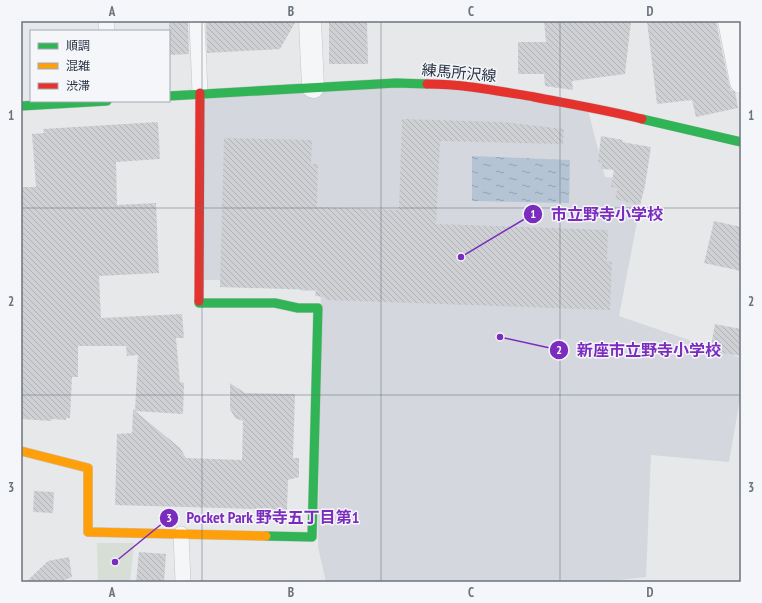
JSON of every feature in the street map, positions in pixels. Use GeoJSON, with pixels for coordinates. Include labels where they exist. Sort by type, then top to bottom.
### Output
{"type":"FeatureCollection","features":[{"type":"Feature","properties":{"kind":"street"},"geometry":{"type":"LineString","coordinates":[[310,21],[313,87]]}},
{"type":"Feature","properties":{"kind":"street"},"geometry":{"type":"LineString","coordinates":[[729,21],[741,82]]}},
{"type":"Feature","properties":{"kind":"street","name":"練馬所沢線"},"geometry":{"type":"LineString","coordinates":[[170,96],[396,83],[454,84],[605,110],[741,142]]}},
{"type":"Feature","properties":{"kind":"street"},"geometry":{"type":"LineString","coordinates":[[21,451],[88,468],[88,532],[312,537],[318,308],[298,308],[275,303],[199,303],[200,93]]}},
{"type":"Feature","properties":{"kind":"street"},"geometry":{"type":"LineString","coordinates":[[21,106],[90,102]]}},
{"type":"Feature","properties":{"kind":"lane"},"geometry":{"type":"LineString","coordinates":[[197,21],[200,93]]}},
{"type":"Feature","properties":{"kind":"lane"},"geometry":{"type":"LineString","coordinates":[[181,534],[183,582]]}},
{"type":"Feature","properties":{"kind":"shaded area"},"geometry":{"type":"Polygon","coordinates":[[[418,82],[588,110],[605,177],[645,180],[619,316],[741,358],[741,393],[729,462],[651,455],[646,577],[602,582],[326,582],[318,547],[321,291],[303,291],[282,280],[201,280],[205,92],[418,82]]]}},
{"type":"Feature","properties":{"kind":"shaded area"},"geometry":{"type":"Polygon","coordinates":[[[97,543],[134,543],[130,582],[98,582],[97,543]]]}},
{"type":"Feature","properties":{"kind":"water"},"geometry":{"type":"Polygon","coordinates":[[[472,156],[570,160],[569,203],[472,201],[472,156]]]}},
{"type":"Feature","properties":{"kind":"building"},"geometry":{"type":"Polygon","coordinates":[[[169,21],[188,21],[189,54],[170,55],[169,21]]]}},
{"type":"Feature","properties":{"kind":"building"},"geometry":{"type":"Polygon","coordinates":[[[206,21],[296,21],[280,49],[207,53],[206,21]]]}},
{"type":"Feature","properties":{"kind":"building"},"geometry":{"type":"Polygon","coordinates":[[[329,21],[367,21],[368,64],[329,64],[329,21]]]}},
{"type":"Feature","properties":{"kind":"building"},"geometry":{"type":"Polygon","coordinates":[[[544,21],[631,21],[625,74],[572,81],[573,90],[545,86],[544,74],[518,74],[518,42],[546,42],[544,21]]]}},
{"type":"Feature","properties":{"kind":"building"},"geometry":{"type":"Polygon","coordinates":[[[647,21],[716,21],[729,84],[731,90],[735,92],[738,108],[696,117],[692,100],[657,104],[647,21]]]}},
{"type":"Feature","properties":{"kind":"building"},"geometry":{"type":"Polygon","coordinates":[[[402,119],[502,122],[564,129],[563,144],[440,141],[436,224],[608,230],[607,261],[612,262],[610,310],[327,300],[324,297],[315,296],[316,290],[220,287],[224,138],[312,140],[311,164],[318,164],[317,207],[399,210],[402,119]]]}},
{"type":"Feature","properties":{"kind":"building"},"geometry":{"type":"Polygon","coordinates":[[[158,122],[160,159],[116,162],[117,205],[156,203],[159,273],[99,276],[101,318],[182,314],[184,338],[176,338],[180,382],[184,383],[183,414],[135,411],[138,355],[127,356],[126,346],[78,346],[78,377],[72,377],[70,418],[66,418],[66,420],[51,419],[52,421],[21,419],[21,187],[36,187],[32,134],[44,133],[43,129],[158,122]]]}},
{"type":"Feature","properties":{"kind":"building"},"geometry":{"type":"Polygon","coordinates":[[[601,136],[623,140],[622,142],[651,147],[645,186],[640,205],[615,199],[618,188],[611,187],[614,170],[601,169],[602,163],[598,162],[601,136]]]}},
{"type":"Feature","properties":{"kind":"building"},"geometry":{"type":"Polygon","coordinates":[[[714,221],[741,227],[741,271],[704,263],[714,221]]]}},
{"type":"Feature","properties":{"kind":"building"},"geometry":{"type":"Polygon","coordinates":[[[715,324],[741,329],[741,356],[710,351],[715,324]]]}},
{"type":"Feature","properties":{"kind":"building"},"geometry":{"type":"Polygon","coordinates":[[[230,383],[245,393],[295,394],[293,458],[299,458],[299,477],[288,480],[287,510],[115,505],[117,434],[132,433],[133,409],[180,448],[186,458],[242,460],[243,421],[235,418],[230,409],[230,383]]]}},
{"type":"Feature","properties":{"kind":"building"},"geometry":{"type":"Polygon","coordinates":[[[34,491],[54,492],[53,513],[33,512],[34,491]]]}},
{"type":"Feature","properties":{"kind":"building"},"geometry":{"type":"Polygon","coordinates":[[[139,552],[166,554],[164,582],[136,582],[139,552]]]}},
{"type":"Feature","properties":{"kind":"building"},"geometry":{"type":"Polygon","coordinates":[[[69,557],[72,577],[60,582],[26,582],[48,561],[69,557]]]}},
{"type":"Feature","properties":{"kind":"traffic: fast"},"geometry":{"type":"LineString","coordinates":[[170,96],[396,83],[427,84]]}},
{"type":"Feature","properties":{"kind":"traffic: fast"},"geometry":{"type":"LineString","coordinates":[[21,106],[90,102]]}},
{"type":"Feature","properties":{"kind":"traffic: fast"},"geometry":{"type":"LineString","coordinates":[[642,119],[741,142]]}},
{"type":"Feature","properties":{"kind":"traffic: fast"},"geometry":{"type":"LineString","coordinates":[[199,301],[199,303],[275,303],[298,308],[318,308],[312,537],[266,536]]}},
{"type":"Feature","properties":{"kind":"traffic: slow"},"geometry":{"type":"LineString","coordinates":[[21,451],[88,468],[88,532],[266,536]]}},
{"type":"Feature","properties":{"kind":"traffic: jam"},"geometry":{"type":"LineString","coordinates":[[427,84],[454,85],[494,90],[588,107],[642,119]]}},
{"type":"Feature","properties":{"kind":"traffic: jam"},"geometry":{"type":"LineString","coordinates":[[199,301],[200,93]]}},
{"type":"Feature","properties":{"kind":"place","name":"市立野寺小学校"},"geometry":{"type":"Point","coordinates":[461,257]}},
{"type":"Feature","properties":{"kind":"place","name":"新座市立野寺小学校"},"geometry":{"type":"Point","coordinates":[500,337]}},
{"type":"Feature","properties":{"kind":"place","name":"Pocket Park 野寺五丁目第1"},"geometry":{"type":"Point","coordinates":[115,562]}}]}
